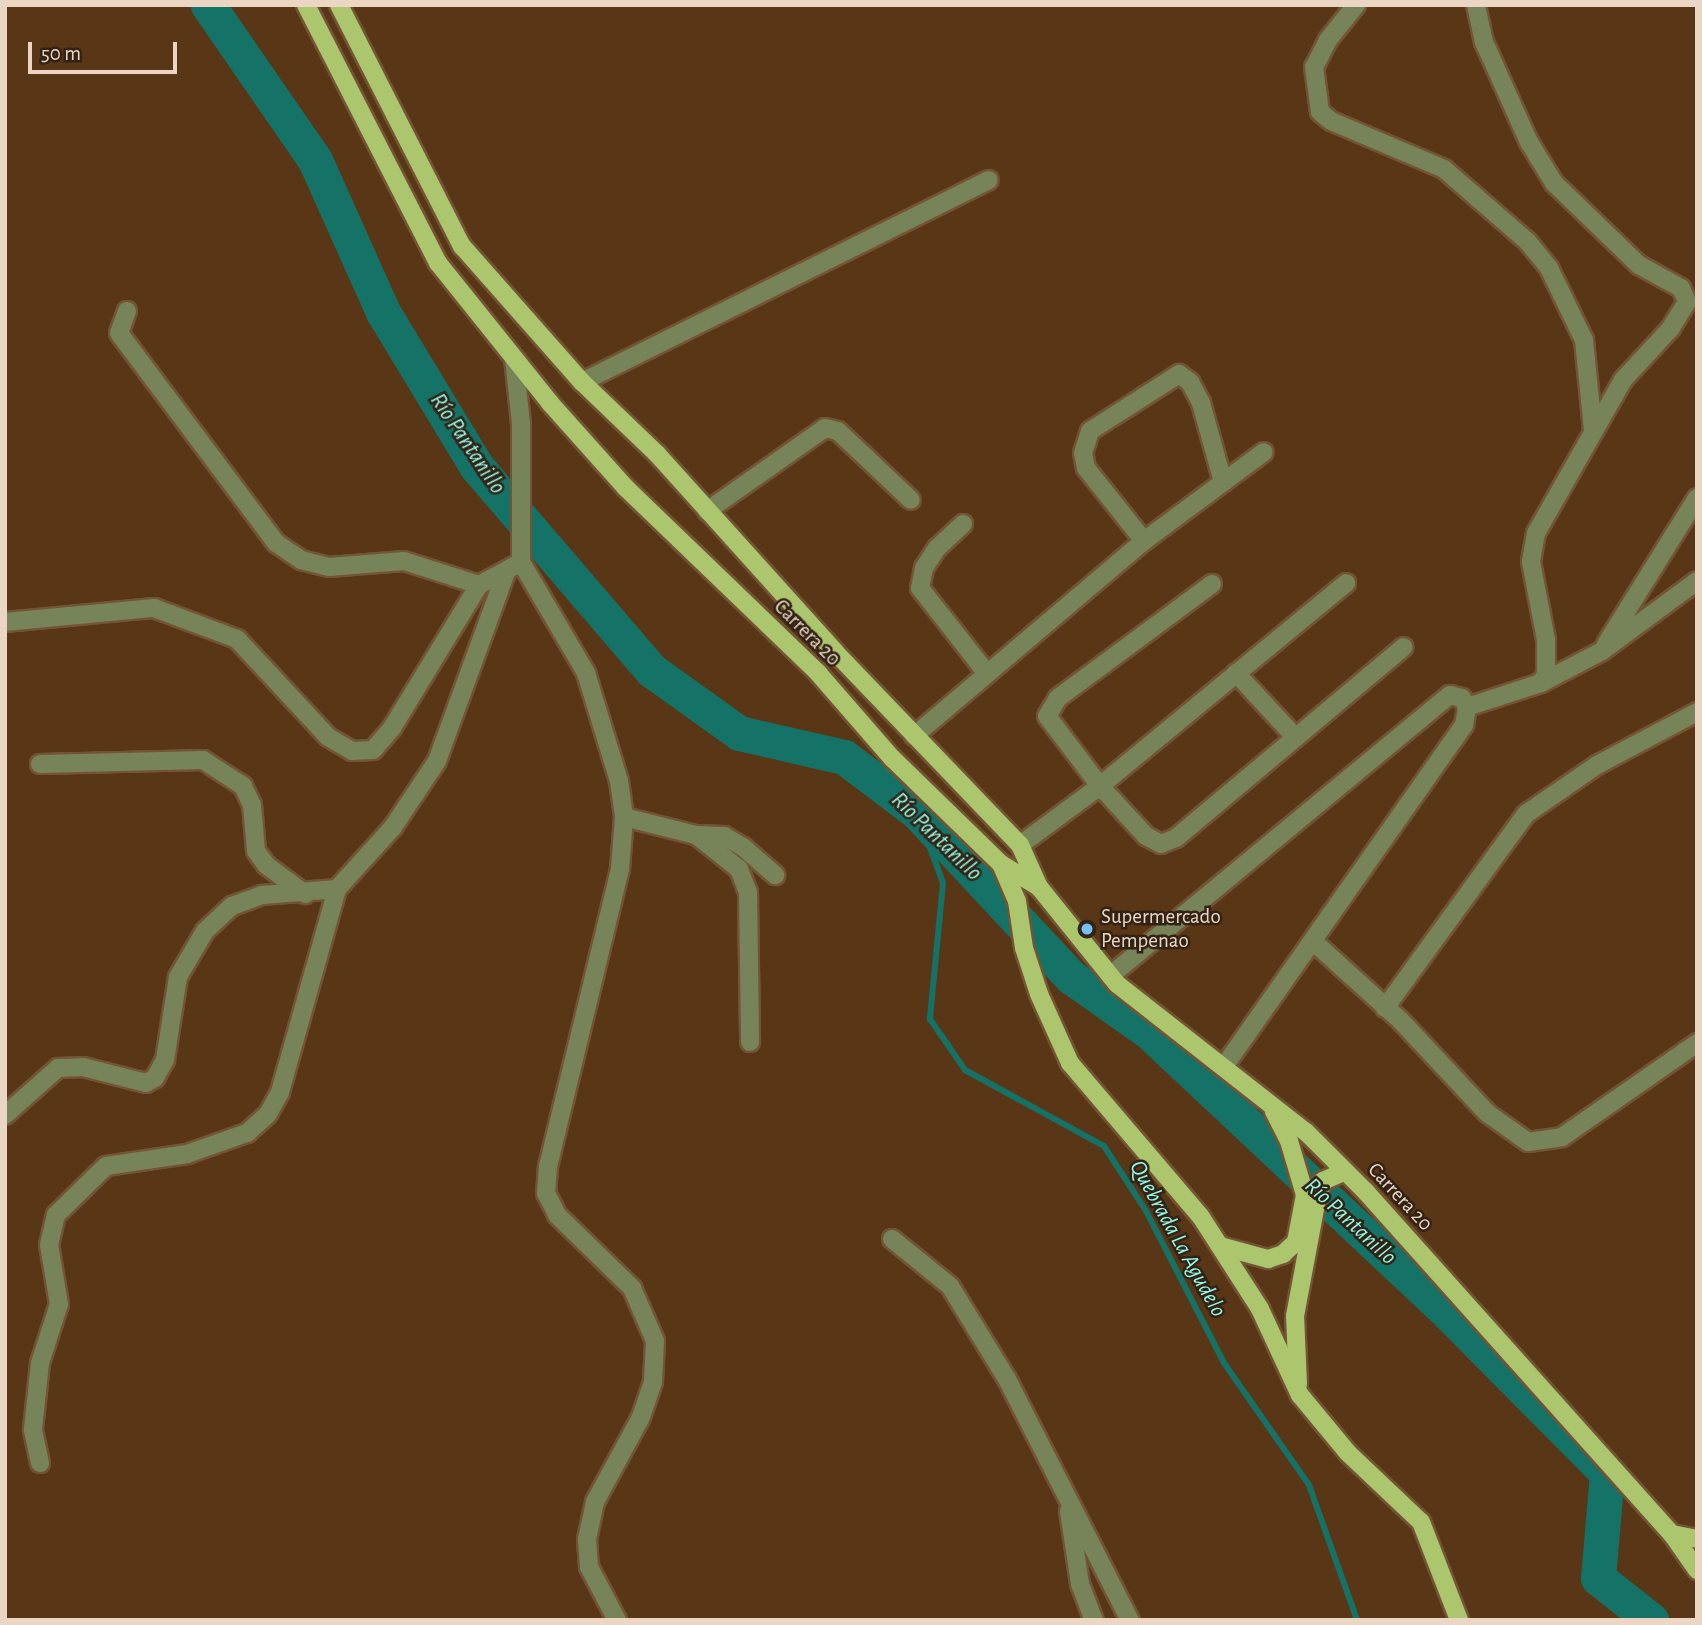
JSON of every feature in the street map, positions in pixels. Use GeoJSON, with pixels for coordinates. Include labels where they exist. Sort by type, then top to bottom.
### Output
{"type":"FeatureCollection","features":[{"type":"Feature","properties":{"kind":"main road","name":"Carrera 20"},"geometry":{"type":"LineString","coordinates":[[306,5],[438,263],[550,403],[626,488],[818,673],[892,758],[1001,864],[1039,887]]}},
{"type":"Feature","properties":{"kind":"main road","name":"Carrera 20"},"geometry":{"type":"LineString","coordinates":[[340,5],[462,246],[582,382],[707,511],[914,736],[1020,845],[1039,887],[1110,976],[1271,1104],[1345,1171],[1672,1534],[1697,1570]]}},
{"type":"Feature","properties":{"kind":"main road"},"geometry":{"type":"LineString","coordinates":[[1001,864],[1017,901],[1024,948],[1053,1032],[1070,1063],[1220,1246],[1260,1309],[1300,1395],[1348,1453],[1421,1522],[1459,1620]]}},
{"type":"Feature","properties":{"kind":"main road"},"geometry":{"type":"LineString","coordinates":[[1220,1246],[1268,1259],[1283,1254],[1296,1242],[1303,1220],[1300,1175],[1271,1104]]}},
{"type":"Feature","properties":{"kind":"main road"},"geometry":{"type":"LineString","coordinates":[[1300,1395],[1295,1316],[1317,1198],[1323,1181],[1345,1171]]}},
{"type":"Feature","properties":{"kind":"main road"},"geometry":{"type":"LineString","coordinates":[[1672,1534],[1697,1539]]}},
{"type":"Feature","properties":{"kind":"street"},"geometry":{"type":"LineString","coordinates":[[1356,5],[1328,40],[1314,67],[1320,112],[1331,121],[1444,169],[1528,242],[1549,268],[1584,340],[1592,386],[1593,433]]}},
{"type":"Feature","properties":{"kind":"street"},"geometry":{"type":"LineString","coordinates":[[1476,5],[1484,42],[1529,142],[1554,183],[1605,236],[1686,294],[1681,315],[1623,380],[1536,533],[1531,562],[1546,640],[1546,674],[1541,683]]}},
{"type":"Feature","properties":{"kind":"street"},"geometry":{"type":"LineString","coordinates":[[582,382],[989,180]]}},
{"type":"Feature","properties":{"kind":"street"},"geometry":{"type":"LineString","coordinates":[[127,311],[119,333],[276,543],[301,560],[329,567],[404,561],[479,585]]}},
{"type":"Feature","properties":{"kind":"street"},"geometry":{"type":"LineString","coordinates":[[40,1463],[33,1429],[40,1363],[59,1304],[48,1245],[57,1215],[106,1166],[187,1154],[247,1133],[268,1114],[280,1092],[294,1030],[337,889],[393,827],[437,761],[516,560],[521,424],[514,358]]}},
{"type":"Feature","properties":{"kind":"street"},"geometry":{"type":"LineString","coordinates":[[1144,541],[1086,468],[1083,453],[1090,432],[1179,374],[1190,382],[1201,403],[1223,482]]}},
{"type":"Feature","properties":{"kind":"street"},"geometry":{"type":"LineString","coordinates":[[707,511],[825,428],[838,431],[911,500]]}},
{"type":"Feature","properties":{"kind":"street"},"geometry":{"type":"LineString","coordinates":[[914,736],[985,671],[1144,541],[1265,452]]}},
{"type":"Feature","properties":{"kind":"street"},"geometry":{"type":"LineString","coordinates":[[1602,651],[1697,499]]}},
{"type":"Feature","properties":{"kind":"street"},"geometry":{"type":"LineString","coordinates":[[963,524],[937,548],[924,568],[920,588],[985,671]]}},
{"type":"Feature","properties":{"kind":"street"},"geometry":{"type":"LineString","coordinates":[[5,622],[154,608],[237,639],[328,737],[352,751],[373,750],[392,728],[479,585],[516,560]]}},
{"type":"Feature","properties":{"kind":"street"},"geometry":{"type":"LineString","coordinates":[[516,560],[586,673],[619,781],[624,817],[620,869],[548,1166],[546,1193],[557,1215],[632,1288],[655,1341],[653,1382],[640,1419],[595,1502],[587,1539],[589,1567],[617,1620]]}},
{"type":"Feature","properties":{"kind":"street"},"geometry":{"type":"LineString","coordinates":[[1467,707],[1541,683],[1602,651],[1697,581]]}},
{"type":"Feature","properties":{"kind":"street"},"geometry":{"type":"LineString","coordinates":[[1020,845],[1100,786],[1346,583]]}},
{"type":"Feature","properties":{"kind":"street"},"geometry":{"type":"LineString","coordinates":[[1212,584],[1058,698],[1047,716],[1100,786],[1146,836],[1161,844],[1176,838],[1404,647]]}},
{"type":"Feature","properties":{"kind":"street"},"geometry":{"type":"LineString","coordinates":[[1236,673],[1296,738]]}},
{"type":"Feature","properties":{"kind":"street"},"geometry":{"type":"LineString","coordinates":[[1110,976],[1450,695],[1462,698],[1467,707],[1464,724],[1315,943],[1224,1067]]}},
{"type":"Feature","properties":{"kind":"street"},"geometry":{"type":"LineString","coordinates":[[1385,1008],[1526,814],[1597,765],[1697,712]]}},
{"type":"Feature","properties":{"kind":"street"},"geometry":{"type":"LineString","coordinates":[[40,764],[203,760],[243,786],[252,806],[256,852],[266,865],[305,894]]}},
{"type":"Feature","properties":{"kind":"street"},"geometry":{"type":"LineString","coordinates":[[624,817],[696,835],[724,836],[775,875]]}},
{"type":"Feature","properties":{"kind":"street"},"geometry":{"type":"LineString","coordinates":[[696,835],[727,855],[739,869],[748,892],[750,1042]]}},
{"type":"Feature","properties":{"kind":"street"},"geometry":{"type":"LineString","coordinates":[[5,1115],[58,1068],[83,1067],[146,1083],[155,1078],[165,1060],[178,977],[205,931],[242,902],[262,895],[305,894],[337,889]]}},
{"type":"Feature","properties":{"kind":"street"},"geometry":{"type":"LineString","coordinates":[[1315,943],[1385,1008],[1487,1113],[1528,1142],[1562,1137],[1697,1042]]}},
{"type":"Feature","properties":{"kind":"street"},"geometry":{"type":"LineString","coordinates":[[892,1239],[950,1286],[1007,1379],[1130,1620]]}},
{"type":"Feature","properties":{"kind":"street"},"geometry":{"type":"LineString","coordinates":[[1066,1495],[1080,1584],[1094,1620]]}},
{"type":"Feature","properties":{"kind":"waterway","name":"Quebrada La Agudelo"},"geometry":{"type":"LineString","coordinates":[[208,5],[315,160],[383,312],[477,467],[651,670],[739,733],[844,757],[917,812],[1071,977],[1149,1032],[1443,1308],[1607,1473],[1598,1578],[1651,1620]]}},
{"type":"Feature","properties":{"kind":"waterway","name":"Quebrada La Agudelo"},"geometry":{"type":"LineString","coordinates":[[917,812],[943,883],[930,1019],[965,1070],[1104,1146],[1146,1211],[1224,1363],[1309,1485],[1357,1620]]}},
{"type":"Feature","properties":{"kind":"place","name":"Supermercado Pempenao"},"geometry":{"type":"Point","coordinates":[1087,929]}},
{"type":"Feature","properties":{"kind":"water label","name":"Río Pantanillo"},"geometry":{"type":"Point","coordinates":[467,444]}},
{"type":"Feature","properties":{"kind":"water label","name":"Río Pantanillo"},"geometry":{"type":"Point","coordinates":[936,837]}},
{"type":"Feature","properties":{"kind":"water label","name":"Río Pantanillo"},"geometry":{"type":"Point","coordinates":[1350,1222]}}]}
